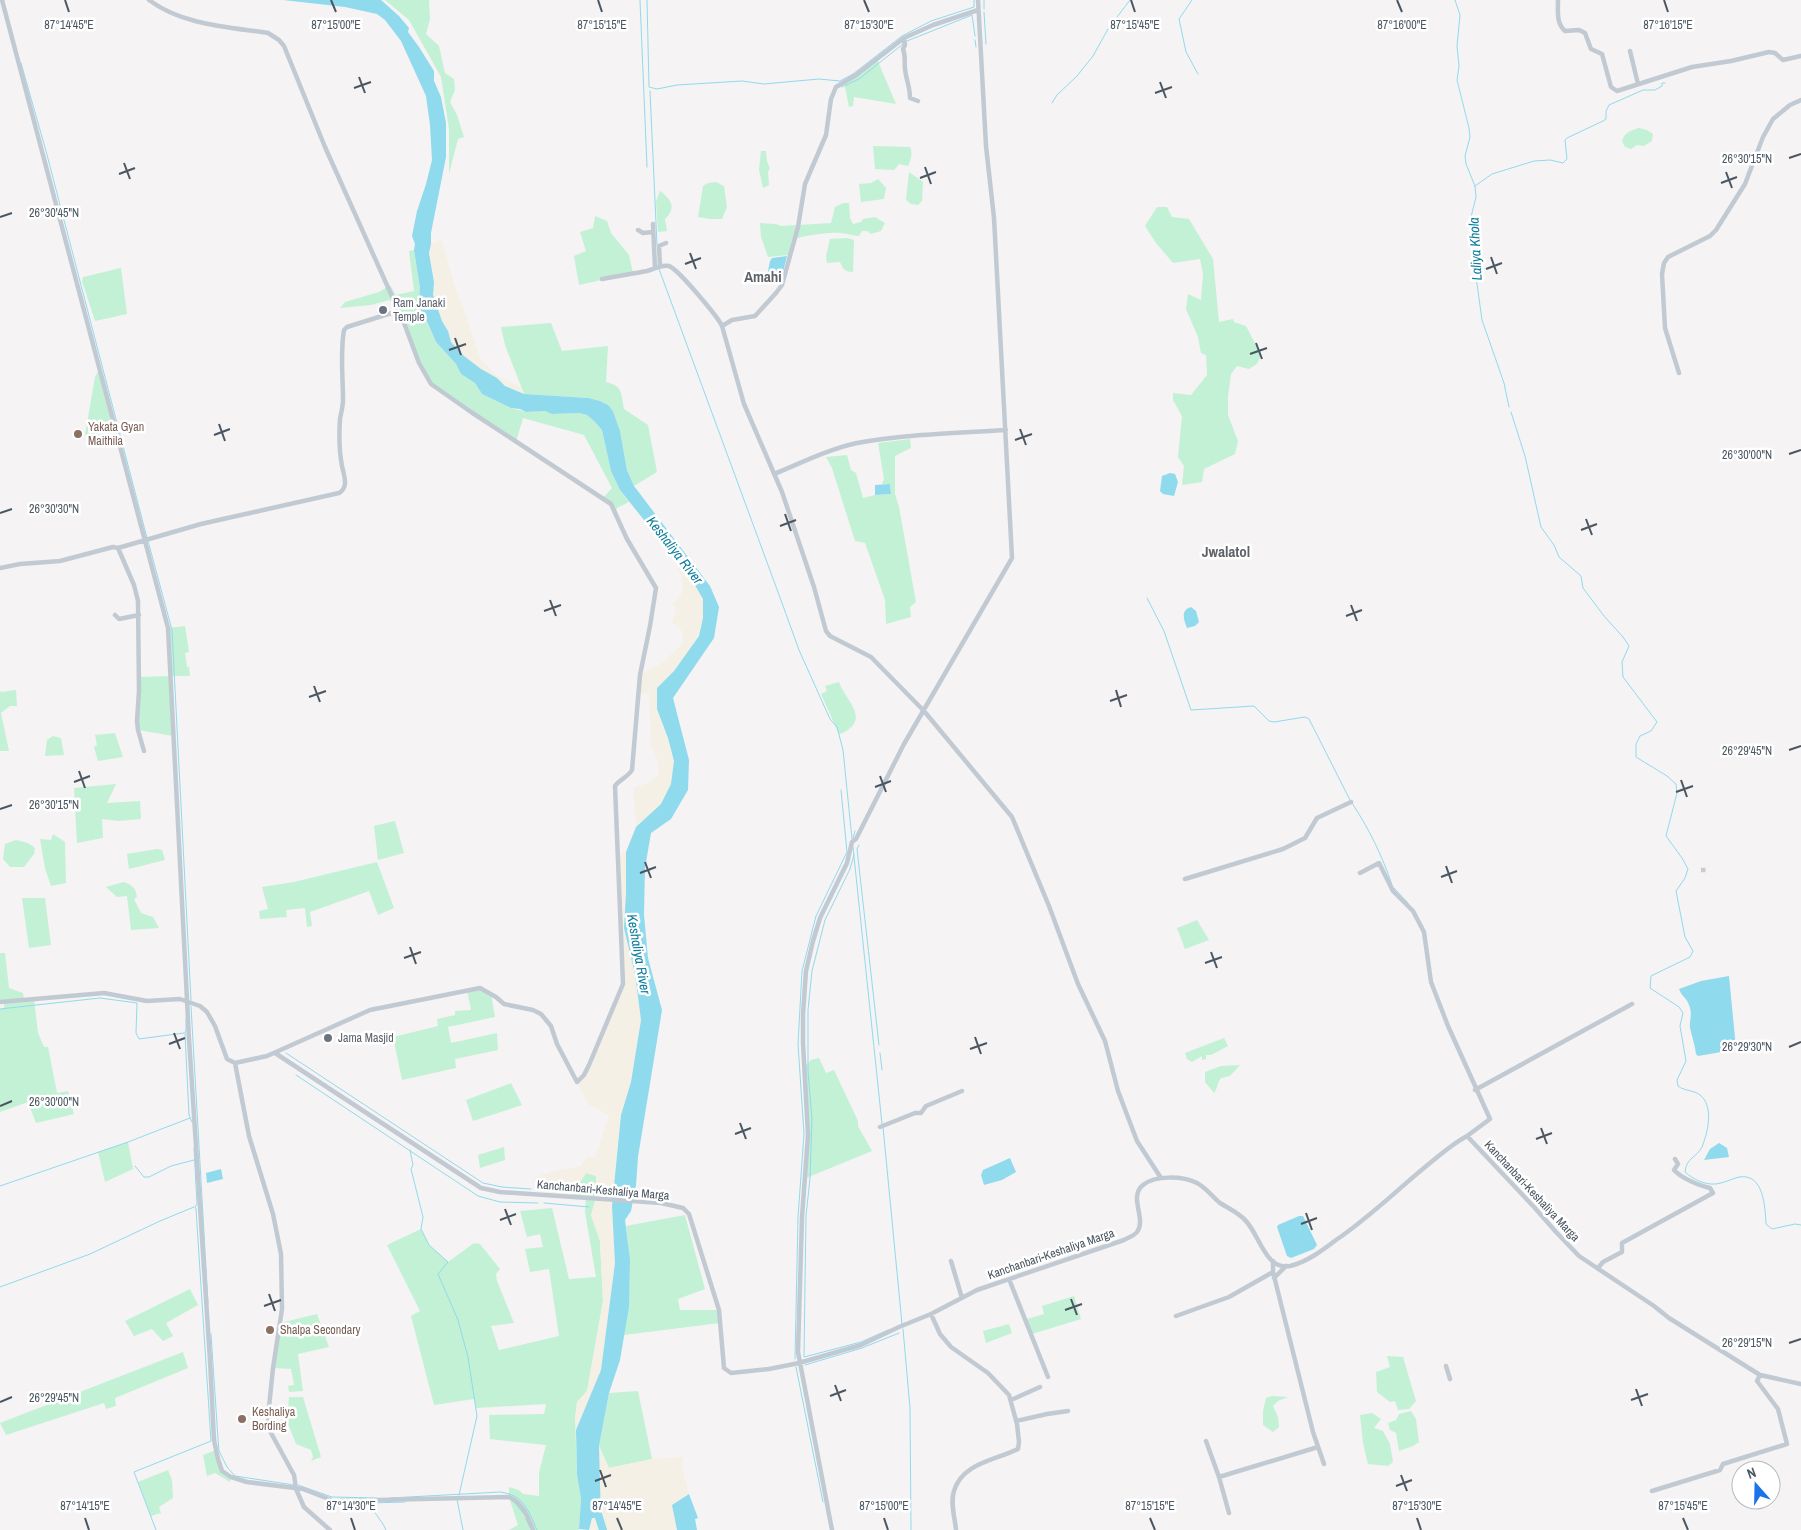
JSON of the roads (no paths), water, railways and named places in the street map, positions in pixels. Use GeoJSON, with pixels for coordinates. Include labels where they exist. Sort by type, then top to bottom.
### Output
{"type":"FeatureCollection","features":[{"type":"Feature","properties":{"kind":"street"},"geometry":{"type":"LineString","coordinates":[[2,0],[168,628],[214,1440],[222,1471],[231,1478],[247,1482],[296,1486],[334,1501],[509,1497],[517,1500],[533,1530]]}},
{"type":"Feature","properties":{"kind":"street"},"geometry":{"type":"LineString","coordinates":[[0,1002],[104,993],[137,1000],[170,999],[188,1002],[200,1006],[207,1012],[215,1026],[227,1059],[235,1063],[275,1053],[334,1027],[362,1012],[480,988],[504,1004],[533,1010],[541,1014],[551,1026],[557,1044],[577,1082],[584,1075],[589,1065],[623,984],[615,786],[620,779],[629,775],[632,770],[640,676],[656,588],[627,539],[611,504],[431,384],[419,363],[404,323],[325,147],[284,46],[279,40],[268,34],[188,20],[163,11],[149,0]]}},
{"type":"Feature","properties":{"kind":"street"},"geometry":{"type":"LineString","coordinates":[[832,1530],[800,1363],[802,1216],[808,1134],[802,1043],[806,971],[820,918],[847,863],[850,854],[849,847],[856,839],[904,744],[1012,558],[994,218],[986,146],[978,0]]}},
{"type":"Feature","properties":{"kind":"street"},"geometry":{"type":"LineString","coordinates":[[1558,0],[1558,17],[1562,29],[1567,31],[1578,30],[1585,33],[1591,49],[1602,54],[1612,90],[1617,91],[1692,67],[1769,52],[1775,53],[1784,60],[1801,56]]}},
{"type":"Feature","properties":{"kind":"street"},"geometry":{"type":"LineString","coordinates":[[722,326],[732,320],[755,316],[782,285],[798,227],[805,184],[826,135],[836,87],[856,75],[904,38],[933,25],[978,10]]}},
{"type":"Feature","properties":{"kind":"street"},"geometry":{"type":"LineString","coordinates":[[904,38],[905,45],[903,49],[906,56],[905,69],[910,85],[910,98],[918,101]]}},
{"type":"Feature","properties":{"kind":"street"},"geometry":{"type":"LineString","coordinates":[[1630,51],[1638,84]]}},
{"type":"Feature","properties":{"kind":"street"},"geometry":{"type":"LineString","coordinates":[[1679,373],[1665,328],[1662,274],[1664,263],[1668,257],[1710,236],[1716,230],[1745,184],[1763,137],[1773,119],[1790,105],[1801,100]]}},
{"type":"Feature","properties":{"kind":"street"},"geometry":{"type":"LineString","coordinates":[[653,224],[658,267]]}},
{"type":"Feature","properties":{"kind":"street"},"geometry":{"type":"LineString","coordinates":[[638,230],[643,233],[653,232]]}},
{"type":"Feature","properties":{"kind":"street"},"geometry":{"type":"LineString","coordinates":[[658,267],[660,246],[666,243]]}},
{"type":"Feature","properties":{"kind":"street"},"geometry":{"type":"LineString","coordinates":[[602,279],[658,267],[672,267],[684,278],[718,318],[722,326],[744,404],[774,474],[814,587],[826,631],[830,636],[871,656],[924,711],[1012,817],[1049,906],[1078,984],[1105,1041],[1118,1091],[1137,1141],[1161,1178],[1166,1177],[1198,1183],[1212,1196],[1245,1219],[1254,1230],[1264,1251],[1273,1261],[1286,1266],[1274,1278]]}},
{"type":"Feature","properties":{"kind":"street"},"geometry":{"type":"LineString","coordinates":[[0,568],[20,564],[60,561],[113,547],[118,548],[202,524],[339,493],[345,488],[341,460],[340,419],[343,400],[342,357],[344,330],[347,327],[398,311]]}},
{"type":"Feature","properties":{"kind":"street"},"geometry":{"type":"LineString","coordinates":[[774,474],[855,443],[897,437],[1006,430]]}},
{"type":"Feature","properties":{"kind":"street"},"geometry":{"type":"LineString","coordinates":[[118,548],[134,585],[138,601],[139,691],[137,721],[144,751]]}},
{"type":"Feature","properties":{"kind":"street"},"geometry":{"type":"LineString","coordinates":[[115,615],[119,619],[138,615]]}},
{"type":"Feature","properties":{"kind":"street"},"geometry":{"type":"LineString","coordinates":[[1185,879],[1283,849],[1305,838],[1317,818],[1351,802]]}},
{"type":"Feature","properties":{"kind":"street"},"geometry":{"type":"LineString","coordinates":[[1360,873],[1379,863],[1392,891],[1413,911],[1424,932],[1431,982],[1445,1020],[1490,1119],[1467,1136]]}},
{"type":"Feature","properties":{"kind":"street"},"geometry":{"type":"LineString","coordinates":[[1476,1090],[1632,1004]]}},
{"type":"Feature","properties":{"kind":"street","name":"Kanchanbari-Keshaliya Marga"},"geometry":{"type":"LineString","coordinates":[[275,1053],[481,1188],[500,1192],[661,1203],[683,1208],[689,1214],[719,1310],[724,1368],[731,1373],[800,1363],[861,1345],[899,1326],[931,1314],[962,1298],[1009,1279],[1124,1240],[1136,1232],[1140,1221],[1137,1195],[1142,1186],[1161,1178]]}},
{"type":"Feature","properties":{"kind":"street"},"geometry":{"type":"LineString","coordinates":[[235,1063],[249,1136],[273,1214],[281,1254],[282,1309],[268,1417],[271,1433],[294,1475],[304,1507],[330,1530]]}},
{"type":"Feature","properties":{"kind":"street"},"geometry":{"type":"LineString","coordinates":[[883,1126],[915,1113],[921,1113],[926,1106],[962,1091]]}},
{"type":"Feature","properties":{"kind":"street","name":"Kanchanbari-Keshaliya Marga"},"geometry":{"type":"LineString","coordinates":[[1286,1266],[1292,1266],[1315,1255],[1359,1224],[1422,1169],[1457,1141],[1467,1136],[1580,1256],[1670,1318],[1760,1375],[1801,1384]]}},
{"type":"Feature","properties":{"kind":"street"},"geometry":{"type":"LineString","coordinates":[[1598,1268],[1603,1262],[1622,1252],[1622,1243],[1713,1192],[1710,1188],[1698,1185],[1678,1174],[1674,1170],[1678,1164],[1675,1159]]}},
{"type":"Feature","properties":{"kind":"street"},"geometry":{"type":"LineString","coordinates":[[951,1261],[962,1298]]}},
{"type":"Feature","properties":{"kind":"street"},"geometry":{"type":"LineString","coordinates":[[1273,1261],[1274,1278],[1305,1400],[1324,1464]]}},
{"type":"Feature","properties":{"kind":"street"},"geometry":{"type":"LineString","coordinates":[[1176,1316],[1229,1296],[1273,1272]]}},
{"type":"Feature","properties":{"kind":"street"},"geometry":{"type":"LineString","coordinates":[[1009,1279],[1048,1376]]}},
{"type":"Feature","properties":{"kind":"street"},"geometry":{"type":"LineString","coordinates":[[931,1314],[940,1334],[951,1347],[996,1379],[1009,1395],[1019,1442],[1018,1449],[976,1466],[965,1472],[959,1479],[954,1491],[953,1508],[956,1530]]}},
{"type":"Feature","properties":{"kind":"street"},"geometry":{"type":"LineString","coordinates":[[1446,1366],[1450,1379]]}},
{"type":"Feature","properties":{"kind":"street"},"geometry":{"type":"LineString","coordinates":[[1652,1490],[1720,1470],[1723,1464],[1787,1444],[1778,1409],[1757,1380],[1760,1375]]}},
{"type":"Feature","properties":{"kind":"street"},"geometry":{"type":"LineString","coordinates":[[1011,1400],[1040,1387]]}},
{"type":"Feature","properties":{"kind":"street"},"geometry":{"type":"LineString","coordinates":[[1016,1421],[1068,1411]]}},
{"type":"Feature","properties":{"kind":"street"},"geometry":{"type":"LineString","coordinates":[[1206,1440],[1220,1477],[1229,1513]]}},
{"type":"Feature","properties":{"kind":"street"},"geometry":{"type":"LineString","coordinates":[[1220,1477],[1318,1447]]}},
{"type":"Feature","properties":{"kind":"water"},"geometry":{"type":"Polygon","coordinates":[[[283,0],[381,0],[409,28],[408,32],[434,71],[434,81],[441,97],[446,123],[446,157],[431,233],[429,253],[434,282],[433,295],[451,342],[464,356],[481,369],[497,378],[505,386],[524,394],[589,398],[608,405],[613,411],[620,431],[627,470],[634,486],[710,586],[719,607],[714,638],[673,698],[689,760],[688,790],[671,819],[651,833],[645,868],[644,915],[648,958],[662,1010],[638,1157],[636,1185],[631,1211],[625,1220],[630,1260],[629,1307],[620,1360],[609,1393],[599,1446],[601,1518],[592,1518],[589,1530],[579,1529],[581,1499],[577,1475],[576,1430],[601,1370],[615,1263],[612,1206],[621,1115],[631,1082],[641,1020],[635,974],[624,928],[626,852],[636,827],[661,804],[671,784],[674,761],[657,709],[657,688],[674,671],[699,636],[703,618],[703,599],[692,580],[620,490],[611,471],[602,430],[595,422],[587,415],[579,413],[552,414],[545,411],[526,412],[511,408],[482,394],[475,383],[461,374],[456,364],[436,342],[420,308],[416,306],[419,303],[420,288],[414,250],[415,244],[412,236],[417,211],[432,160],[426,96],[401,41],[385,20],[377,14],[345,7],[283,0]]]}},
{"type":"Feature","properties":{"kind":"water"},"geometry":{"type":"Polygon","coordinates":[[[787,256],[782,276],[770,276],[768,271],[772,258],[787,256]]]}},
{"type":"Feature","properties":{"kind":"water"},"geometry":{"type":"Polygon","coordinates":[[[1170,473],[1175,474],[1178,482],[1174,496],[1163,494],[1160,491],[1162,476],[1170,473]]]}},
{"type":"Feature","properties":{"kind":"water"},"geometry":{"type":"Polygon","coordinates":[[[890,484],[891,494],[875,495],[875,485],[890,484]]]}},
{"type":"Feature","properties":{"kind":"water"},"geometry":{"type":"Polygon","coordinates":[[[1191,607],[1196,611],[1199,622],[1195,626],[1187,628],[1184,613],[1185,610],[1191,607]]]}},
{"type":"Feature","properties":{"kind":"water"},"geometry":{"type":"Polygon","coordinates":[[[1729,976],[1736,1048],[1698,1056],[1690,1028],[1690,1008],[1679,989],[1701,981],[1729,976]]]}},
{"type":"Feature","properties":{"kind":"water"},"geometry":{"type":"Polygon","coordinates":[[[1719,1143],[1727,1148],[1729,1157],[1704,1160],[1710,1149],[1719,1143]]]}},
{"type":"Feature","properties":{"kind":"water"},"geometry":{"type":"Polygon","coordinates":[[[1010,1158],[1016,1172],[1002,1180],[984,1185],[981,1175],[983,1170],[1010,1158]]]}},
{"type":"Feature","properties":{"kind":"water"},"geometry":{"type":"Polygon","coordinates":[[[221,1169],[223,1179],[207,1183],[206,1173],[221,1169]]]}},
{"type":"Feature","properties":{"kind":"water"},"geometry":{"type":"Polygon","coordinates":[[[1299,1216],[1303,1216],[1317,1245],[1314,1249],[1291,1258],[1287,1256],[1277,1227],[1299,1216]]]}},
{"type":"Feature","properties":{"kind":"water"},"geometry":{"type":"Polygon","coordinates":[[[689,1494],[698,1518],[695,1519],[697,1530],[677,1530],[672,1505],[689,1494]]]}},
{"type":"Feature","properties":{"kind":"waterway"},"geometry":{"type":"LineString","coordinates":[[640,0],[647,167]]}},
{"type":"Feature","properties":{"kind":"waterway"},"geometry":{"type":"LineString","coordinates":[[647,0],[649,87],[657,89],[677,85],[742,81],[764,84],[819,79],[840,81],[853,74],[902,36],[931,21],[974,7],[974,0]]}},
{"type":"Feature","properties":{"kind":"waterway"},"geometry":{"type":"LineString","coordinates":[[984,0],[984,9]]}},
{"type":"Feature","properties":{"kind":"waterway"},"geometry":{"type":"LineString","coordinates":[[1052,103],[1093,56],[1108,29],[1130,0]]}},
{"type":"Feature","properties":{"kind":"waterway"},"geometry":{"type":"LineString","coordinates":[[1192,0],[1179,19],[1186,52],[1198,74]]}},
{"type":"Feature","properties":{"kind":"waterway","name":"Laliya Khola"},"geometry":{"type":"LineString","coordinates":[[1455,0],[1460,15],[1457,46],[1459,66],[1457,80],[1470,137],[1465,156],[1466,164],[1475,186],[1476,197],[1470,221],[1473,255],[1482,320],[1504,383],[1509,407]]}},
{"type":"Feature","properties":{"kind":"waterway"},"geometry":{"type":"LineString","coordinates":[[984,12],[986,44]]}},
{"type":"Feature","properties":{"kind":"waterway"},"geometry":{"type":"LineString","coordinates":[[907,41],[972,15],[975,36]]}},
{"type":"Feature","properties":{"kind":"waterway"},"geometry":{"type":"LineString","coordinates":[[975,40],[976,47]]}},
{"type":"Feature","properties":{"kind":"waterway"},"geometry":{"type":"LineString","coordinates":[[842,87],[859,79],[903,44]]}},
{"type":"Feature","properties":{"kind":"waterway"},"geometry":{"type":"LineString","coordinates":[[21,63],[46,151],[147,538]]}},
{"type":"Feature","properties":{"kind":"waterway"},"geometry":{"type":"LineString","coordinates":[[1475,186],[1492,174],[1534,161],[1550,160],[1563,163],[1567,159],[1565,140],[1606,119],[1606,111],[1609,105],[1643,90],[1655,90],[1662,86],[1662,83],[1665,83]]}},
{"type":"Feature","properties":{"kind":"waterway"},"geometry":{"type":"LineString","coordinates":[[650,91],[657,245]]}},
{"type":"Feature","properties":{"kind":"waterway"},"geometry":{"type":"LineString","coordinates":[[659,269],[799,650],[830,719],[837,727],[843,750],[852,839]]}},
{"type":"Feature","properties":{"kind":"waterway"},"geometry":{"type":"LineString","coordinates":[[1511,412],[1525,456],[1541,527],[1554,545],[1559,557],[1581,576],[1583,588],[1629,646],[1622,662],[1623,677],[1657,722],[1651,731],[1640,736],[1636,744],[1636,757],[1667,776],[1676,784],[1677,793],[1666,836],[1688,869],[1685,878],[1676,891],[1685,937],[1693,951],[1690,957],[1651,976],[1650,988],[1679,1007],[1683,1013],[1680,1026],[1686,1061],[1677,1080],[1678,1086],[1700,1095],[1707,1106],[1709,1120],[1702,1147],[1687,1164],[1685,1172],[1707,1184],[1722,1183],[1739,1177],[1747,1177],[1754,1180],[1764,1201],[1766,1224],[1772,1229],[1795,1224],[1801,1225]]}},
{"type":"Feature","properties":{"kind":"waterway"},"geometry":{"type":"LineString","coordinates":[[148,541],[172,630],[191,1000]]}},
{"type":"Feature","properties":{"kind":"waterway"},"geometry":{"type":"LineString","coordinates":[[1147,598],[1164,631],[1191,710],[1254,706],[1269,721],[1274,722],[1305,717],[1309,719],[1350,800]]}},
{"type":"Feature","properties":{"kind":"waterway"},"geometry":{"type":"LineString","coordinates":[[795,1359],[798,1217],[804,1134],[798,1044],[802,971],[816,916],[847,852],[841,790]]}},
{"type":"Feature","properties":{"kind":"waterway"},"geometry":{"type":"LineString","coordinates":[[1352,803],[1375,842],[1392,885]]}},
{"type":"Feature","properties":{"kind":"waterway"},"geometry":{"type":"LineString","coordinates":[[853,838],[855,831]]}},
{"type":"Feature","properties":{"kind":"waterway"},"geometry":{"type":"LineString","coordinates":[[859,845],[857,849],[879,1045]]}},
{"type":"Feature","properties":{"kind":"waterway"},"geometry":{"type":"LineString","coordinates":[[853,847],[882,1124]]}},
{"type":"Feature","properties":{"kind":"waterway"},"geometry":{"type":"LineString","coordinates":[[854,855],[850,869],[825,920],[812,971],[808,1010],[808,1071],[812,1119],[810,1178],[806,1216],[804,1357],[861,1342],[888,1330]]}},
{"type":"Feature","properties":{"kind":"waterway"},"geometry":{"type":"LineString","coordinates":[[1394,888],[1408,903]]}},
{"type":"Feature","properties":{"kind":"waterway"},"geometry":{"type":"LineString","coordinates":[[0,1009],[100,998],[137,1003],[136,1033],[139,1039],[184,1033]]}},
{"type":"Feature","properties":{"kind":"waterway"},"geometry":{"type":"LineString","coordinates":[[191,1006],[208,1303]]}},
{"type":"Feature","properties":{"kind":"waterway"},"geometry":{"type":"LineString","coordinates":[[186,1019],[189,1115],[192,1122]]}},
{"type":"Feature","properties":{"kind":"waterway"},"geometry":{"type":"LineString","coordinates":[[286,1053],[483,1183],[502,1187],[531,1189]]}},
{"type":"Feature","properties":{"kind":"waterway"},"geometry":{"type":"LineString","coordinates":[[880,1053],[882,1070]]}},
{"type":"Feature","properties":{"kind":"waterway"},"geometry":{"type":"LineString","coordinates":[[296,1075],[478,1196],[500,1202],[538,1203]]}},
{"type":"Feature","properties":{"kind":"waterway"},"geometry":{"type":"LineString","coordinates":[[0,1186],[128,1142],[190,1118]]}},
{"type":"Feature","properties":{"kind":"waterway"},"geometry":{"type":"LineString","coordinates":[[883,1127],[902,1324]]}},
{"type":"Feature","properties":{"kind":"waterway"},"geometry":{"type":"LineString","coordinates":[[156,1530],[134,1472],[211,1441],[195,1207],[197,1204],[194,1148]]}},
{"type":"Feature","properties":{"kind":"waterway"},"geometry":{"type":"LineString","coordinates":[[410,1150],[413,1165],[411,1169],[423,1217],[421,1229],[429,1245],[448,1262],[438,1274],[458,1320],[468,1357],[477,1416],[459,1495]]}},
{"type":"Feature","properties":{"kind":"waterway"},"geometry":{"type":"LineString","coordinates":[[135,1166],[144,1177],[149,1177],[171,1166],[194,1160]]}},
{"type":"Feature","properties":{"kind":"waterway"},"geometry":{"type":"LineString","coordinates":[[539,1189],[613,1196]]}},
{"type":"Feature","properties":{"kind":"waterway"},"geometry":{"type":"LineString","coordinates":[[544,1203],[589,1207]]}},
{"type":"Feature","properties":{"kind":"waterway"},"geometry":{"type":"LineString","coordinates":[[0,1287],[90,1254],[194,1207]]}},
{"type":"Feature","properties":{"kind":"waterway"},"geometry":{"type":"LineString","coordinates":[[903,1329],[910,1408],[911,1530]]}},
{"type":"Feature","properties":{"kind":"waterway"},"geometry":{"type":"LineString","coordinates":[[805,1365],[862,1348],[899,1333]]}},
{"type":"Feature","properties":{"kind":"waterway"},"geometry":{"type":"LineString","coordinates":[[211,1334],[219,1451],[227,1467],[235,1476],[294,1485]]}},
{"type":"Feature","properties":{"kind":"waterway"},"geometry":{"type":"LineString","coordinates":[[796,1367],[823,1502]]}},
{"type":"Feature","properties":{"kind":"waterway"},"geometry":{"type":"LineString","coordinates":[[298,1485],[332,1497],[376,1498]]}},
{"type":"Feature","properties":{"kind":"waterway"},"geometry":{"type":"LineString","coordinates":[[390,1498],[500,1492],[515,1496],[520,1500],[531,1516],[537,1530]]}},
{"type":"Feature","properties":{"kind":"waterway"},"geometry":{"type":"LineString","coordinates":[[457,1499],[463,1530]]}},
{"type":"Feature","properties":{"kind":"waterway"},"geometry":{"type":"LineString","coordinates":[[336,1504],[405,1502]]}},
{"type":"Feature","properties":{"kind":"waterway"},"geometry":{"type":"LineString","coordinates":[[368,1503],[386,1530]]}},
{"type":"Feature","properties":{"kind":"waterway"},"geometry":{"type":"LineString","coordinates":[[515,1503],[524,1514]]}},
{"type":"Feature","properties":{"kind":"waterway","name":"Keshaliya River"},"geometry":{"type":"LineString","coordinates":[[596,1508],[603,1530]]}},
{"type":"Feature","properties":{"kind":"waterway"},"geometry":{"type":"LineString","coordinates":[[526,1519],[530,1527]]}},
{"type":"Feature","properties":{"kind":"tunnel"},"geometry":{"type":"LineString","coordinates":[[1701,870],[1707,870]]}},
{"type":"Feature","properties":{"kind":"place","name":"Ram Janaki Temple"},"geometry":{"type":"Point","coordinates":[383,310]}},
{"type":"Feature","properties":{"kind":"place","name":"Yakata Gyan Maithila"},"geometry":{"type":"Point","coordinates":[78,434]}},
{"type":"Feature","properties":{"kind":"place","name":"Jama Masjid"},"geometry":{"type":"Point","coordinates":[328,1038]}},
{"type":"Feature","properties":{"kind":"place","name":"Shalpa Secondary"},"geometry":{"type":"Point","coordinates":[270,1330]}},
{"type":"Feature","properties":{"kind":"place","name":"Keshaliya Bording"},"geometry":{"type":"Point","coordinates":[242,1419]}},
{"type":"Feature","properties":{"kind":"district","name":"Amahi"},"geometry":{"type":"Point","coordinates":[763,277]}},
{"type":"Feature","properties":{"kind":"district","name":"Jwalatol"},"geometry":{"type":"Point","coordinates":[1226,552]}}]}
